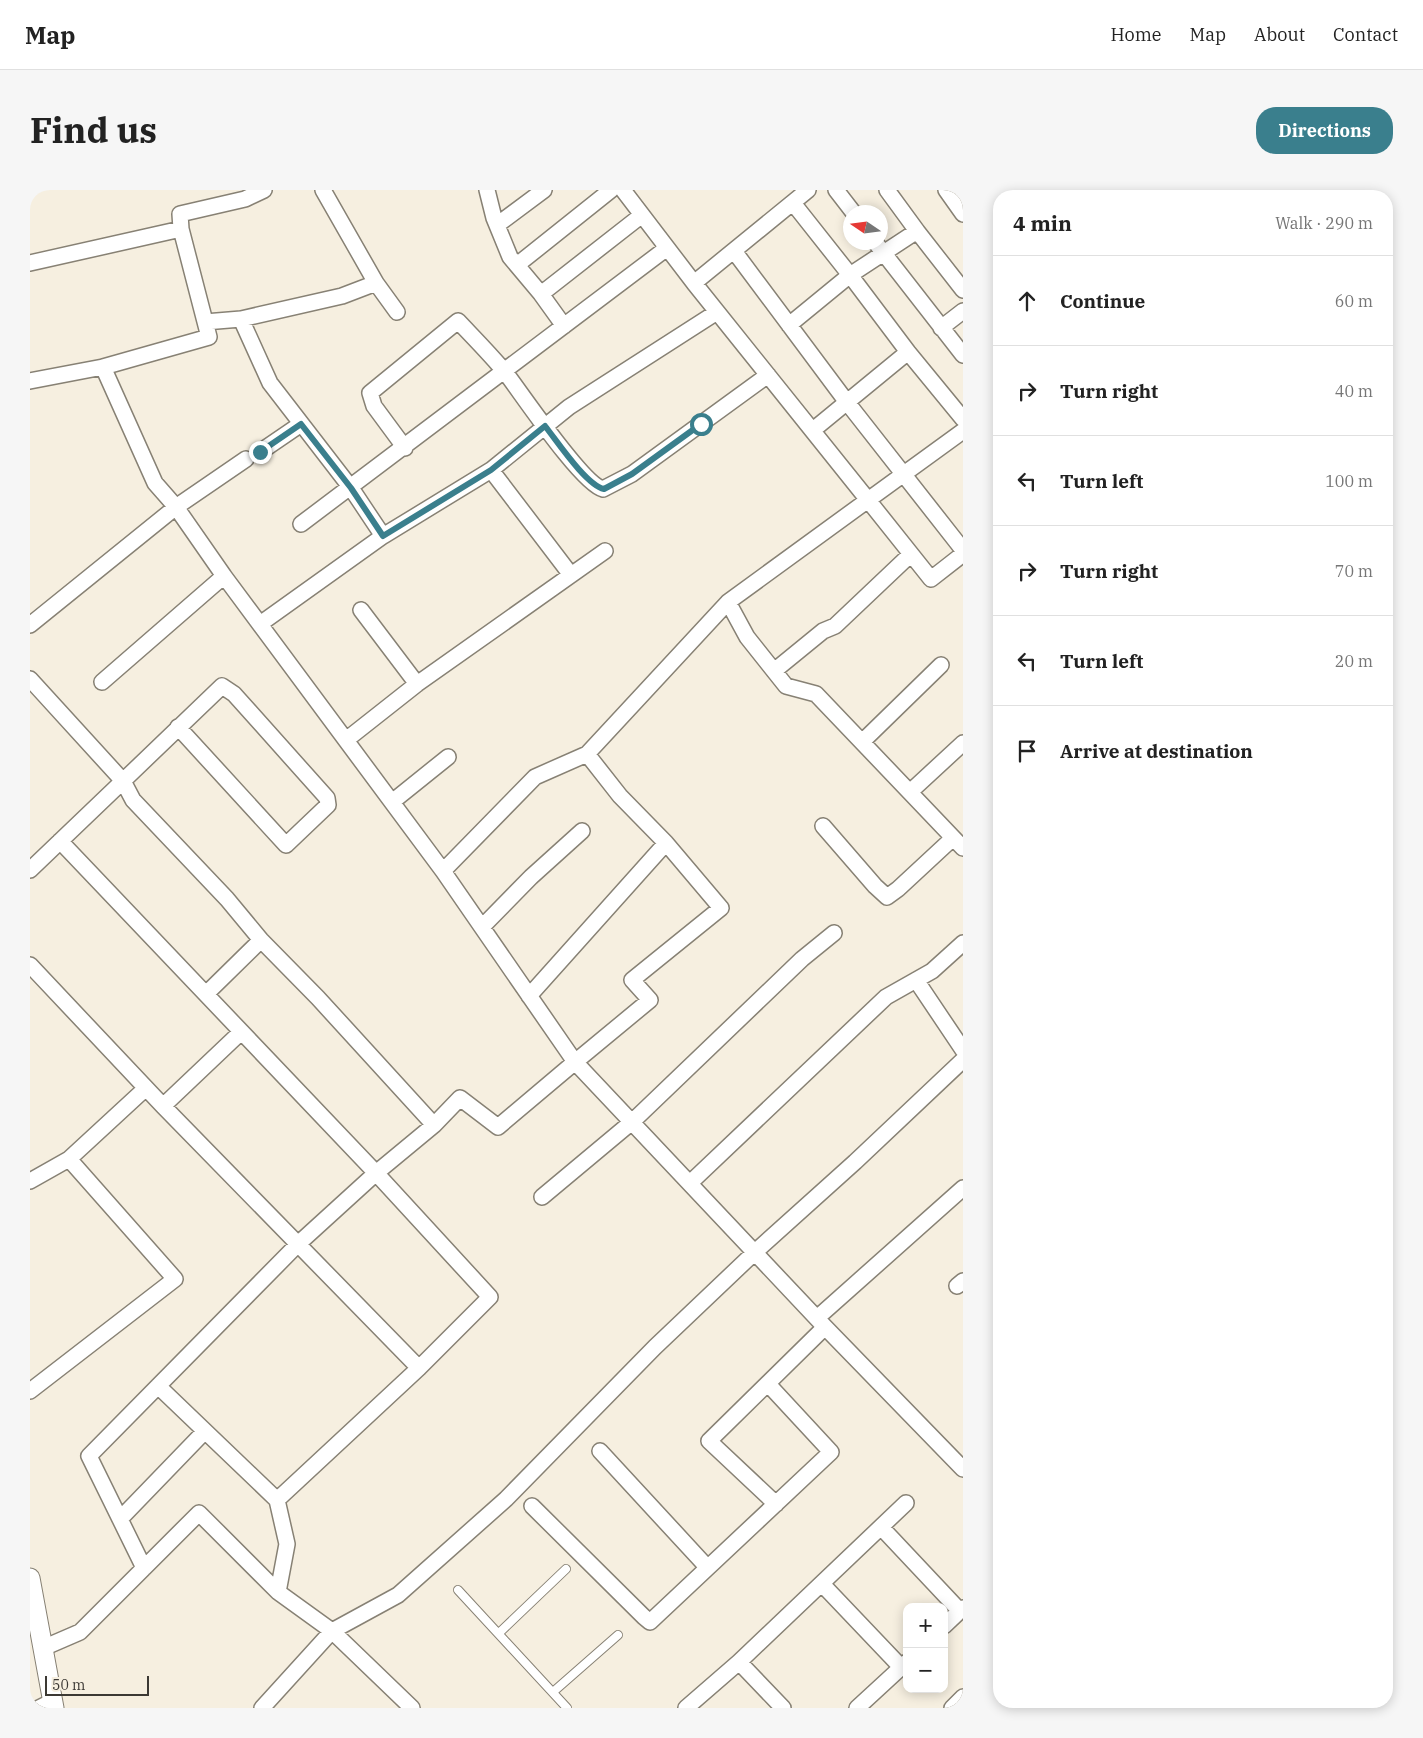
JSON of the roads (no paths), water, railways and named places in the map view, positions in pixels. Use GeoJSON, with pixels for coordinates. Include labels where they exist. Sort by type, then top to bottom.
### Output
{"type":"FeatureCollection","features":[{"type":"Feature","properties":{"kind":"street"},"geometry":{"type":"LineString","coordinates":[[30,381],[103,367],[209,337],[181,229],[180,214],[264,190]]}},
{"type":"Feature","properties":{"kind":"street"},"geometry":{"type":"LineString","coordinates":[[323,190],[376,283],[397,312]]}},
{"type":"Feature","properties":{"kind":"street"},"geometry":{"type":"LineString","coordinates":[[486,190],[510,257],[541,294],[564,326]]}},
{"type":"Feature","properties":{"kind":"street"},"geometry":{"type":"LineString","coordinates":[[497,225],[544,190]]}},
{"type":"Feature","properties":{"kind":"street"},"geometry":{"type":"LineString","coordinates":[[517,265],[611,190]]}},
{"type":"Feature","properties":{"kind":"street"},"geometry":{"type":"LineString","coordinates":[[623,190],[694,283],[931,579],[963,552],[788,325],[734,250]]}},
{"type":"Feature","properties":{"kind":"street"},"geometry":{"type":"LineString","coordinates":[[694,283],[808,190]]}},
{"type":"Feature","properties":{"kind":"street"},"geometry":{"type":"LineString","coordinates":[[836,190],[848,205]]}},
{"type":"Feature","properties":{"kind":"street"},"geometry":{"type":"LineString","coordinates":[[887,190],[963,290]]}},
{"type":"Feature","properties":{"kind":"street"},"geometry":{"type":"LineString","coordinates":[[946,190],[963,214]]}},
{"type":"Feature","properties":{"kind":"street"},"geometry":{"type":"LineString","coordinates":[[793,203],[908,352],[963,419]]}},
{"type":"Feature","properties":{"kind":"street"},"geometry":{"type":"LineString","coordinates":[[541,294],[642,215]]}},
{"type":"Feature","properties":{"kind":"street"},"geometry":{"type":"LineString","coordinates":[[30,263],[181,229]]}},
{"type":"Feature","properties":{"kind":"street"},"geometry":{"type":"LineString","coordinates":[[888,244],[917,231]]}},
{"type":"Feature","properties":{"kind":"street"},"geometry":{"type":"LineString","coordinates":[[302,524],[405,448],[667,248]]}},
{"type":"Feature","properties":{"kind":"street"},"geometry":{"type":"LineString","coordinates":[[788,325],[850,275],[877,250]]}},
{"type":"Feature","properties":{"kind":"street"},"geometry":{"type":"LineString","coordinates":[[881,250],[963,355]]}},
{"type":"Feature","properties":{"kind":"street"},"geometry":{"type":"LineString","coordinates":[[205,322],[241,319],[342,296],[376,283]]}},
{"type":"Feature","properties":{"kind":"street"},"geometry":{"type":"LineString","coordinates":[[941,328],[963,311]]}},
{"type":"Feature","properties":{"kind":"street"},"geometry":{"type":"LineString","coordinates":[[260,624],[383,536],[491,470],[569,407],[717,312]]}},
{"type":"Feature","properties":{"kind":"street"},"geometry":{"type":"LineString","coordinates":[[241,319],[270,383],[351,488],[383,536]]}},
{"type":"Feature","properties":{"kind":"street"},"geometry":{"type":"LineString","coordinates":[[405,448],[374,406],[370,394],[458,321],[504,372],[545,426],[597,488],[604,489],[632,474],[768,374]]}},
{"type":"Feature","properties":{"kind":"street"},"geometry":{"type":"LineString","coordinates":[[813,430],[908,352]]}},
{"type":"Feature","properties":{"kind":"street"},"geometry":{"type":"LineString","coordinates":[[103,367],[155,482],[176,507],[224,576],[444,871],[575,1062],[821,1322],[961,1463]]}},
{"type":"Feature","properties":{"kind":"street"},"geometry":{"type":"LineString","coordinates":[[260,452],[301,424]]}},
{"type":"Feature","properties":{"kind":"street"},"geometry":{"type":"LineString","coordinates":[[444,871],[535,777],[587,754],[728,602],[963,431]]}},
{"type":"Feature","properties":{"kind":"street"},"geometry":{"type":"LineString","coordinates":[[30,626],[176,507],[246,459]]}},
{"type":"Feature","properties":{"kind":"street"},"geometry":{"type":"LineString","coordinates":[[491,470],[571,575]]}},
{"type":"Feature","properties":{"kind":"street"},"geometry":{"type":"LineString","coordinates":[[346,740],[417,684],[605,551]]}},
{"type":"Feature","properties":{"kind":"street"},"geometry":{"type":"LineString","coordinates":[[774,671],[823,631],[835,626],[911,554]]}},
{"type":"Feature","properties":{"kind":"street"},"geometry":{"type":"LineString","coordinates":[[102,682],[224,576]]}},
{"type":"Feature","properties":{"kind":"street"},"geometry":{"type":"LineString","coordinates":[[728,602],[747,637],[786,686],[816,694],[958,843],[887,896],[875,886],[823,826]]}},
{"type":"Feature","properties":{"kind":"street"},"geometry":{"type":"LineString","coordinates":[[361,610],[417,684]]}},
{"type":"Feature","properties":{"kind":"street"},"geometry":{"type":"LineString","coordinates":[[862,742],[941,665]]}},
{"type":"Feature","properties":{"kind":"street"},"geometry":{"type":"LineString","coordinates":[[30,679],[123,781],[133,800],[227,899],[262,940],[318,998],[434,1125]]}},
{"type":"Feature","properties":{"kind":"street"},"geometry":{"type":"LineString","coordinates":[[30,870],[178,727],[222,686],[234,694],[320,790],[327,798],[328,805],[286,845],[178,727]]}},
{"type":"Feature","properties":{"kind":"street"},"geometry":{"type":"LineString","coordinates":[[910,792],[963,743]]}},
{"type":"Feature","properties":{"kind":"street"},"geometry":{"type":"LineString","coordinates":[[144,1568],[89,1456],[298,1244],[434,1125],[460,1098],[498,1127],[650,1000],[632,980],[721,908],[666,843],[620,796],[587,754]]}},
{"type":"Feature","properties":{"kind":"street"},"geometry":{"type":"LineString","coordinates":[[392,802],[448,757]]}},
{"type":"Feature","properties":{"kind":"street"},"geometry":{"type":"LineString","coordinates":[[482,927],[582,831]]}},
{"type":"Feature","properties":{"kind":"street"},"geometry":{"type":"LineString","coordinates":[[60,841],[490,1297],[419,1368],[277,1500]]}},
{"type":"Feature","properties":{"kind":"street"},"geometry":{"type":"LineString","coordinates":[[529,996],[666,843]]}},
{"type":"Feature","properties":{"kind":"street"},"geometry":{"type":"LineString","coordinates":[[542,1197],[632,1122],[802,959],[834,933]]}},
{"type":"Feature","properties":{"kind":"street"},"geometry":{"type":"LineString","coordinates":[[206,994],[262,940]]}},
{"type":"Feature","properties":{"kind":"street"},"geometry":{"type":"LineString","coordinates":[[690,1183],[886,997],[932,971],[963,943]]}},
{"type":"Feature","properties":{"kind":"street"},"geometry":{"type":"LineString","coordinates":[[32,971],[419,1368]]}},
{"type":"Feature","properties":{"kind":"street"},"geometry":{"type":"LineString","coordinates":[[916,980],[963,1050]]}},
{"type":"Feature","properties":{"kind":"street"},"geometry":{"type":"LineString","coordinates":[[163,1106],[241,1032]]}},
{"type":"Feature","properties":{"kind":"street"},"geometry":{"type":"LineString","coordinates":[[262,1708],[332,1631],[398,1595],[506,1499],[656,1347],[755,1252],[855,1162],[963,1060]]}},
{"type":"Feature","properties":{"kind":"street"},"geometry":{"type":"LineString","coordinates":[[30,1181],[69,1159],[146,1088]]}},
{"type":"Feature","properties":{"kind":"street"},"geometry":{"type":"LineString","coordinates":[[30,1391],[175,1279],[69,1159]]}},
{"type":"Feature","properties":{"kind":"street"},"geometry":{"type":"LineString","coordinates":[[776,1504],[709,1441],[768,1384],[821,1322],[963,1188]]}},
{"type":"Feature","properties":{"kind":"street"},"geometry":{"type":"LineString","coordinates":[[532,1506],[650,1622],[831,1452],[768,1384]]}},
{"type":"Feature","properties":{"kind":"street"},"geometry":{"type":"LineString","coordinates":[[158,1386],[277,1500],[287,1544],[278,1592]]}},
{"type":"Feature","properties":{"kind":"street"},"geometry":{"type":"LineString","coordinates":[[120,1519],[205,1431]]}},
{"type":"Feature","properties":{"kind":"street"},"geometry":{"type":"LineString","coordinates":[[600,1450],[707,1567]]}},
{"type":"Feature","properties":{"kind":"street"},"geometry":{"type":"LineString","coordinates":[[686,1708],[822,1584],[906,1503]]}},
{"type":"Feature","properties":{"kind":"street"},"geometry":{"type":"LineString","coordinates":[[43,1648],[80,1632],[199,1513],[278,1592],[332,1631],[412,1708]]}},
{"type":"Feature","properties":{"kind":"street"},"geometry":{"type":"LineString","coordinates":[[881,1527],[962,1610],[948,1622]]}},
{"type":"Feature","properties":{"kind":"street"},"geometry":{"type":"LineString","coordinates":[[30,1578],[43,1648],[49,1706]]}},
{"type":"Feature","properties":{"kind":"street"},"geometry":{"type":"LineString","coordinates":[[822,1584],[903,1664]]}},
{"type":"Feature","properties":{"kind":"street"},"geometry":{"type":"LineString","coordinates":[[738,1662],[783,1708]]}},
{"type":"Feature","properties":{"kind":"street"},"geometry":{"type":"LineString","coordinates":[[857,1708],[903,1666]]}},
{"type":"Feature","properties":{"kind":"street"},"geometry":{"type":"LineString","coordinates":[[952,1708],[963,1697]]}},
{"type":"Feature","properties":{"kind":"lane"},"geometry":{"type":"LineString","coordinates":[[499,1633],[566,1569]]}},
{"type":"Feature","properties":{"kind":"lane"},"geometry":{"type":"LineString","coordinates":[[458,1590],[567,1708]]}},
{"type":"Feature","properties":{"kind":"lane"},"geometry":{"type":"LineString","coordinates":[[553,1692],[618,1634]]}}]}
